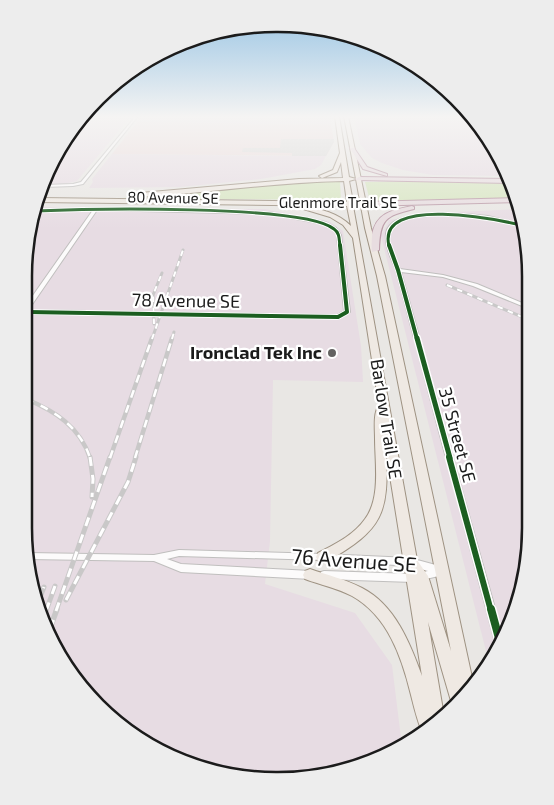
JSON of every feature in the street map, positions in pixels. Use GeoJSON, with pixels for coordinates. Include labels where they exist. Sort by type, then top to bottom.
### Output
{"type":"FeatureCollection","features":[{"type":"Feature","properties":{"kind":"highway"},"geometry":{"type":"LineString","coordinates":[[355,154],[365,168],[374,172],[436,179]]}},
{"type":"Feature","properties":{"kind":"highway","name":"Glenmore Trail SE"},"geometry":{"type":"LineString","coordinates":[[358,179],[502,181]]}},
{"type":"Feature","properties":{"kind":"highway","name":"Glenmore Trail SE"},"geometry":{"type":"LineString","coordinates":[[362,200],[450,202],[510,200]]}},
{"type":"Feature","properties":{"kind":"highway"},"geometry":{"type":"LineString","coordinates":[[375,250],[376,229],[383,218],[409,209],[450,202]]}},
{"type":"Feature","properties":{"kind":"main road"},"geometry":{"type":"LineString","coordinates":[[281,182],[332,174],[337,169],[342,154]]}},
{"type":"Feature","properties":{"kind":"main road","name":"Barlow Trail SE"},"geometry":{"type":"LineString","coordinates":[[343,154],[356,242],[410,562],[417,577],[436,714]]}},
{"type":"Feature","properties":{"kind":"main road","name":"Barlow Trail SE"},"geometry":{"type":"LineString","coordinates":[[353,154],[368,228],[375,250],[466,683]]}},
{"type":"Feature","properties":{"kind":"main road","name":"Glenmore Trail SE"},"geometry":{"type":"LineString","coordinates":[[46,195],[158,194],[281,182],[358,179]]}},
{"type":"Feature","properties":{"kind":"main road","name":"Glenmore Trail SE"},"geometry":{"type":"LineString","coordinates":[[44,200],[350,202],[362,200]]}},
{"type":"Feature","properties":{"kind":"main road"},"geometry":{"type":"LineString","coordinates":[[182,201],[309,208],[338,218],[347,225],[356,242]]}},
{"type":"Feature","properties":{"kind":"main road"},"geometry":{"type":"LineString","coordinates":[[323,557],[345,544],[361,531],[374,516],[379,497],[379,425],[383,399]]}},
{"type":"Feature","properties":{"kind":"main road"},"geometry":{"type":"LineString","coordinates":[[310,575],[344,587],[369,600],[390,622],[403,644],[426,722]]}},
{"type":"Feature","properties":{"kind":"main road"},"geometry":{"type":"LineString","coordinates":[[417,577],[456,694]]}},
{"type":"Feature","properties":{"kind":"street"},"geometry":{"type":"LineString","coordinates":[[50,186],[82,183],[106,154]]}},
{"type":"Feature","properties":{"kind":"street"},"geometry":{"type":"LineString","coordinates":[[32,301],[96,210]]}},
{"type":"Feature","properties":{"kind":"street","name":"80 Avenue SE"},"geometry":{"type":"LineString","coordinates":[[42,211],[269,213],[311,219],[324,223],[335,229],[339,235],[347,312],[343,316]]}},
{"type":"Feature","properties":{"kind":"street","name":"35 Street SE"},"geometry":{"type":"LineString","coordinates":[[498,633],[398,270],[386,236],[389,227],[395,222],[426,216],[477,216],[516,224]]}},
{"type":"Feature","properties":{"kind":"street"},"geometry":{"type":"LineString","coordinates":[[398,270],[443,276],[475,285],[522,305]]}},
{"type":"Feature","properties":{"kind":"street","name":"78 Avenue SE"},"geometry":{"type":"LineString","coordinates":[[32,312],[343,316]]}},
{"type":"Feature","properties":{"kind":"street","name":"76 Avenue SE"},"geometry":{"type":"LineString","coordinates":[[35,556],[154,558],[179,553],[323,557],[410,562],[443,571]]}},
{"type":"Feature","properties":{"kind":"street","name":"76 Avenue SE"},"geometry":{"type":"LineString","coordinates":[[154,558],[181,568],[310,575],[417,577],[443,571]]}},
{"type":"Feature","properties":{"kind":"shaded area"},"geometry":{"type":"Polygon","coordinates":[[[66,154],[100,154],[77,181],[50,185],[66,154]]]}},
{"type":"Feature","properties":{"kind":"shaded area"},"geometry":{"type":"Polygon","coordinates":[[[112,154],[327,154],[326,156],[112,154]]]}},
{"type":"Feature","properties":{"kind":"shaded area"},"geometry":{"type":"Polygon","coordinates":[[[112,154],[326,156],[321,165],[315,169],[261,179],[180,187],[89,188],[93,182],[92,179],[112,154]]]}},
{"type":"Feature","properties":{"kind":"shaded area"},"geometry":{"type":"Polygon","coordinates":[[[292,154],[327,154],[326,156],[292,156],[292,154]]]}},
{"type":"Feature","properties":{"kind":"shaded area"},"geometry":{"type":"Polygon","coordinates":[[[368,154],[488,154],[499,176],[433,175],[403,170],[372,158],[368,154]]]}},
{"type":"Feature","properties":{"kind":"shaded area"},"geometry":{"type":"Polygon","coordinates":[[[43,207],[265,209],[329,221],[343,231],[361,346],[363,382],[273,380],[270,541],[265,584],[355,613],[392,665],[401,739],[356,760],[325,768],[293,772],[261,772],[229,768],[183,754],[155,740],[128,722],[104,701],[83,677],[65,650],[45,607],[37,576],[33,544],[32,277],[37,229],[43,207]]]}},
{"type":"Feature","properties":{"kind":"shaded area"},"geometry":{"type":"Polygon","coordinates":[[[512,209],[517,229],[521,261],[521,544],[517,576],[509,607],[487,654],[381,236],[389,220],[436,213],[512,209]]]}},
{"type":"Feature","properties":{"kind":"green space"},"geometry":{"type":"Polygon","coordinates":[[[318,181],[340,181],[341,200],[122,198],[318,181]]]}},
{"type":"Feature","properties":{"kind":"green space"},"geometry":{"type":"Polygon","coordinates":[[[365,182],[503,183],[509,198],[370,201],[365,182]]]}},
{"type":"Feature","properties":{"kind":"railway"},"geometry":{"type":"LineString","coordinates":[[152,339],[183,250]]}},
{"type":"Feature","properties":{"kind":"railway"},"geometry":{"type":"LineString","coordinates":[[154,324],[153,295],[162,273]]}},
{"type":"Feature","properties":{"kind":"railway"},"geometry":{"type":"LineString","coordinates":[[447,285],[522,317]]}},
{"type":"Feature","properties":{"kind":"railway"},"geometry":{"type":"LineString","coordinates":[[172,339],[174,332]]}},
{"type":"Feature","properties":{"kind":"railway"},"geometry":{"type":"LineString","coordinates":[[110,458],[152,338]]}},
{"type":"Feature","properties":{"kind":"railway"},"geometry":{"type":"LineString","coordinates":[[135,458],[172,338]]}},
{"type":"Feature","properties":{"kind":"railway"},"geometry":{"type":"LineString","coordinates":[[32,402],[65,421],[80,437],[90,458]]}},
{"type":"Feature","properties":{"kind":"railway"},"geometry":{"type":"LineString","coordinates":[[90,457],[93,479],[92,497]]}},
{"type":"Feature","properties":{"kind":"railway"},"geometry":{"type":"LineString","coordinates":[[56,611],[110,457]]}},
{"type":"Feature","properties":{"kind":"railway"},"geometry":{"type":"LineString","coordinates":[[66,600],[128,482],[136,457]]}},
{"type":"Feature","properties":{"kind":"railway"},"geometry":{"type":"LineString","coordinates":[[46,610],[55,586]]}},
{"type":"Feature","properties":{"kind":"railway"},"geometry":{"type":"LineString","coordinates":[[42,593],[44,587]]}},
{"type":"Feature","properties":{"kind":"railway"},"geometry":{"type":"LineString","coordinates":[[52,623],[57,609]]}},
{"type":"Feature","properties":{"kind":"cycle path"},"geometry":{"type":"LineString","coordinates":[[32,312],[338,317],[347,312],[339,235],[335,229],[324,223],[269,213],[96,209],[42,211]]}},
{"type":"Feature","properties":{"kind":"cycle path"},"geometry":{"type":"LineString","coordinates":[[498,633],[398,270],[387,237],[390,227],[397,222],[408,218],[436,214],[479,216],[516,224]]}},
{"type":"Feature","properties":{"kind":"place","name":"Ironclad Tek Inc"},"geometry":{"type":"Point","coordinates":[332,353]}}]}
